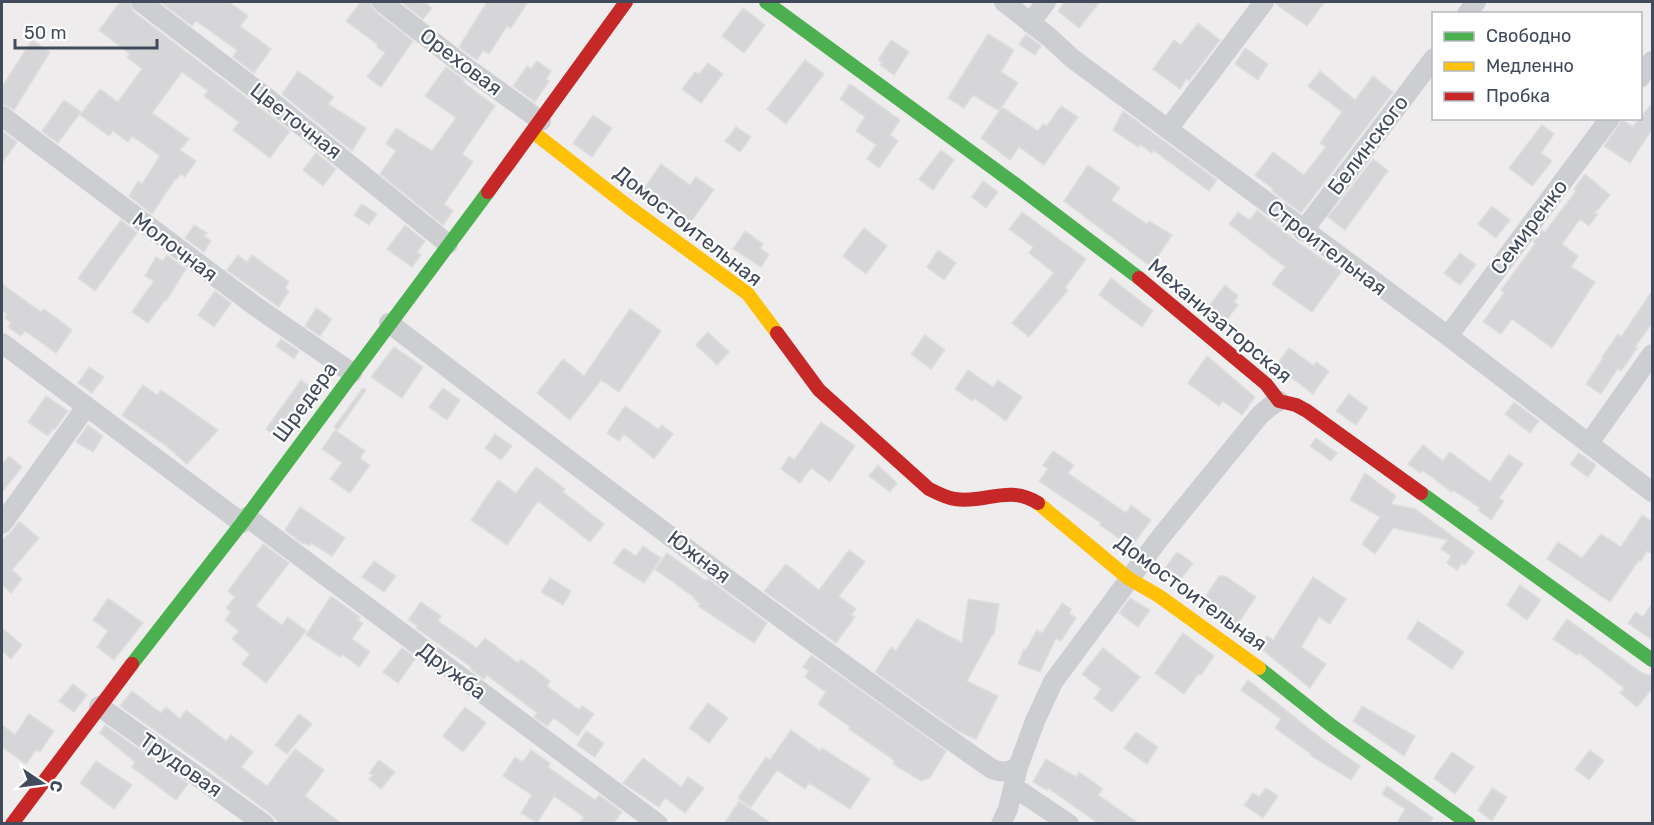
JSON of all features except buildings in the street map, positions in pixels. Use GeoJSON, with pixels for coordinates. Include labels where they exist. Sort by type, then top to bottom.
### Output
{"type":"FeatureCollection","features":[{"type":"Feature","properties":{"kind":"street","name":"Цветочная"},"geometry":{"type":"LineString","coordinates":[[141,2],[271,101],[448,244]]}},
{"type":"Feature","properties":{"kind":"street","name":"Ореховая"},"geometry":{"type":"LineString","coordinates":[[382,2],[537,126]]}},
{"type":"Feature","properties":{"kind":"street","name":"Шредера"},"geometry":{"type":"LineString","coordinates":[[12,824],[99,706],[244,520],[537,126],[626,2]]}},
{"type":"Feature","properties":{"kind":"street","name":"Механизаторская"},"geometry":{"type":"LineString","coordinates":[[766,2],[1015,184],[1149,286],[1266,384],[1279,401],[1296,405],[1316,417],[1653,660]]}},
{"type":"Feature","properties":{"kind":"street","name":"Строительная"},"geometry":{"type":"LineString","coordinates":[[1004,2],[1073,59],[1448,336],[1653,492]]}},
{"type":"Feature","properties":{"kind":"street"},"geometry":{"type":"LineString","coordinates":[[1030,23],[1046,2]]}},
{"type":"Feature","properties":{"kind":"street"},"geometry":{"type":"LineString","coordinates":[[1168,129],[1264,2]]}},
{"type":"Feature","properties":{"kind":"street","name":"Белинского"},"geometry":{"type":"LineString","coordinates":[[1303,231],[1432,61]]}},
{"type":"Feature","properties":{"kind":"street"},"geometry":{"type":"LineString","coordinates":[[1642,77],[1653,61]]}},
{"type":"Feature","properties":{"kind":"street","name":"Молочная"},"geometry":{"type":"LineString","coordinates":[[2,116],[255,306],[352,373]]}},
{"type":"Feature","properties":{"kind":"street","name":"Семиренко"},"geometry":{"type":"LineString","coordinates":[[1448,336],[1609,120]]}},
{"type":"Feature","properties":{"kind":"street","name":"Домостоительная"},"geometry":{"type":"LineString","coordinates":[[537,126],[629,207],[748,294],[819,390],[929,489],[942,497],[970,501],[1023,495],[1040,504],[1128,578],[1159,596],[1253,663],[1332,726],[1469,824]]}},
{"type":"Feature","properties":{"kind":"street","name":"Южная"},"geometry":{"type":"LineString","coordinates":[[389,323],[717,571],[927,724],[992,769],[1000,772],[1018,767]]}},
{"type":"Feature","properties":{"kind":"street","name":"Дружба"},"geometry":{"type":"LineString","coordinates":[[2,343],[86,407],[658,824]]}},
{"type":"Feature","properties":{"kind":"street"},"geometry":{"type":"LineString","coordinates":[[1588,443],[1653,354]]}},
{"type":"Feature","properties":{"kind":"street"},"geometry":{"type":"LineString","coordinates":[[1001,824],[1008,809],[1018,767],[1053,682],[1128,578],[1187,503],[1260,416],[1279,401]]}},
{"type":"Feature","properties":{"kind":"street"},"geometry":{"type":"LineString","coordinates":[[2,524],[86,407]]}},
{"type":"Feature","properties":{"kind":"street","name":"Трудовая"},"geometry":{"type":"LineString","coordinates":[[99,706],[264,824]]}},
{"type":"Feature","properties":{"kind":"street"},"geometry":{"type":"LineString","coordinates":[[1014,787],[1069,824]]}},
{"type":"Feature","properties":{"kind":"traffic: fast"},"geometry":{"type":"LineString","coordinates":[[766,2],[1015,184],[1139,278]]}},
{"type":"Feature","properties":{"kind":"traffic: fast"},"geometry":{"type":"LineString","coordinates":[[132,664],[242,523],[488,192]]}},
{"type":"Feature","properties":{"kind":"traffic: fast"},"geometry":{"type":"LineString","coordinates":[[1421,493],[1652,660]]}},
{"type":"Feature","properties":{"kind":"traffic: fast"},"geometry":{"type":"LineString","coordinates":[[1259,668],[1332,726],[1469,824]]}},
{"type":"Feature","properties":{"kind":"traffic: slow"},"geometry":{"type":"LineString","coordinates":[[533,132],[629,207],[748,294],[777,333]]}},
{"type":"Feature","properties":{"kind":"traffic: slow"},"geometry":{"type":"LineString","coordinates":[[1038,503],[1128,578],[1159,596],[1259,668]]}},
{"type":"Feature","properties":{"kind":"traffic: jam"},"geometry":{"type":"LineString","coordinates":[[488,192],[626,2]]}},
{"type":"Feature","properties":{"kind":"traffic: jam"},"geometry":{"type":"LineString","coordinates":[[1139,278],[1266,384],[1279,401],[1296,405],[1307,411],[1421,493]]}},
{"type":"Feature","properties":{"kind":"traffic: jam"},"geometry":{"type":"LineString","coordinates":[[777,333],[819,390],[929,489],[955,499],[1016,495],[1038,503]]}},
{"type":"Feature","properties":{"kind":"traffic: jam"},"geometry":{"type":"LineString","coordinates":[[12,824],[132,664]]}}]}
